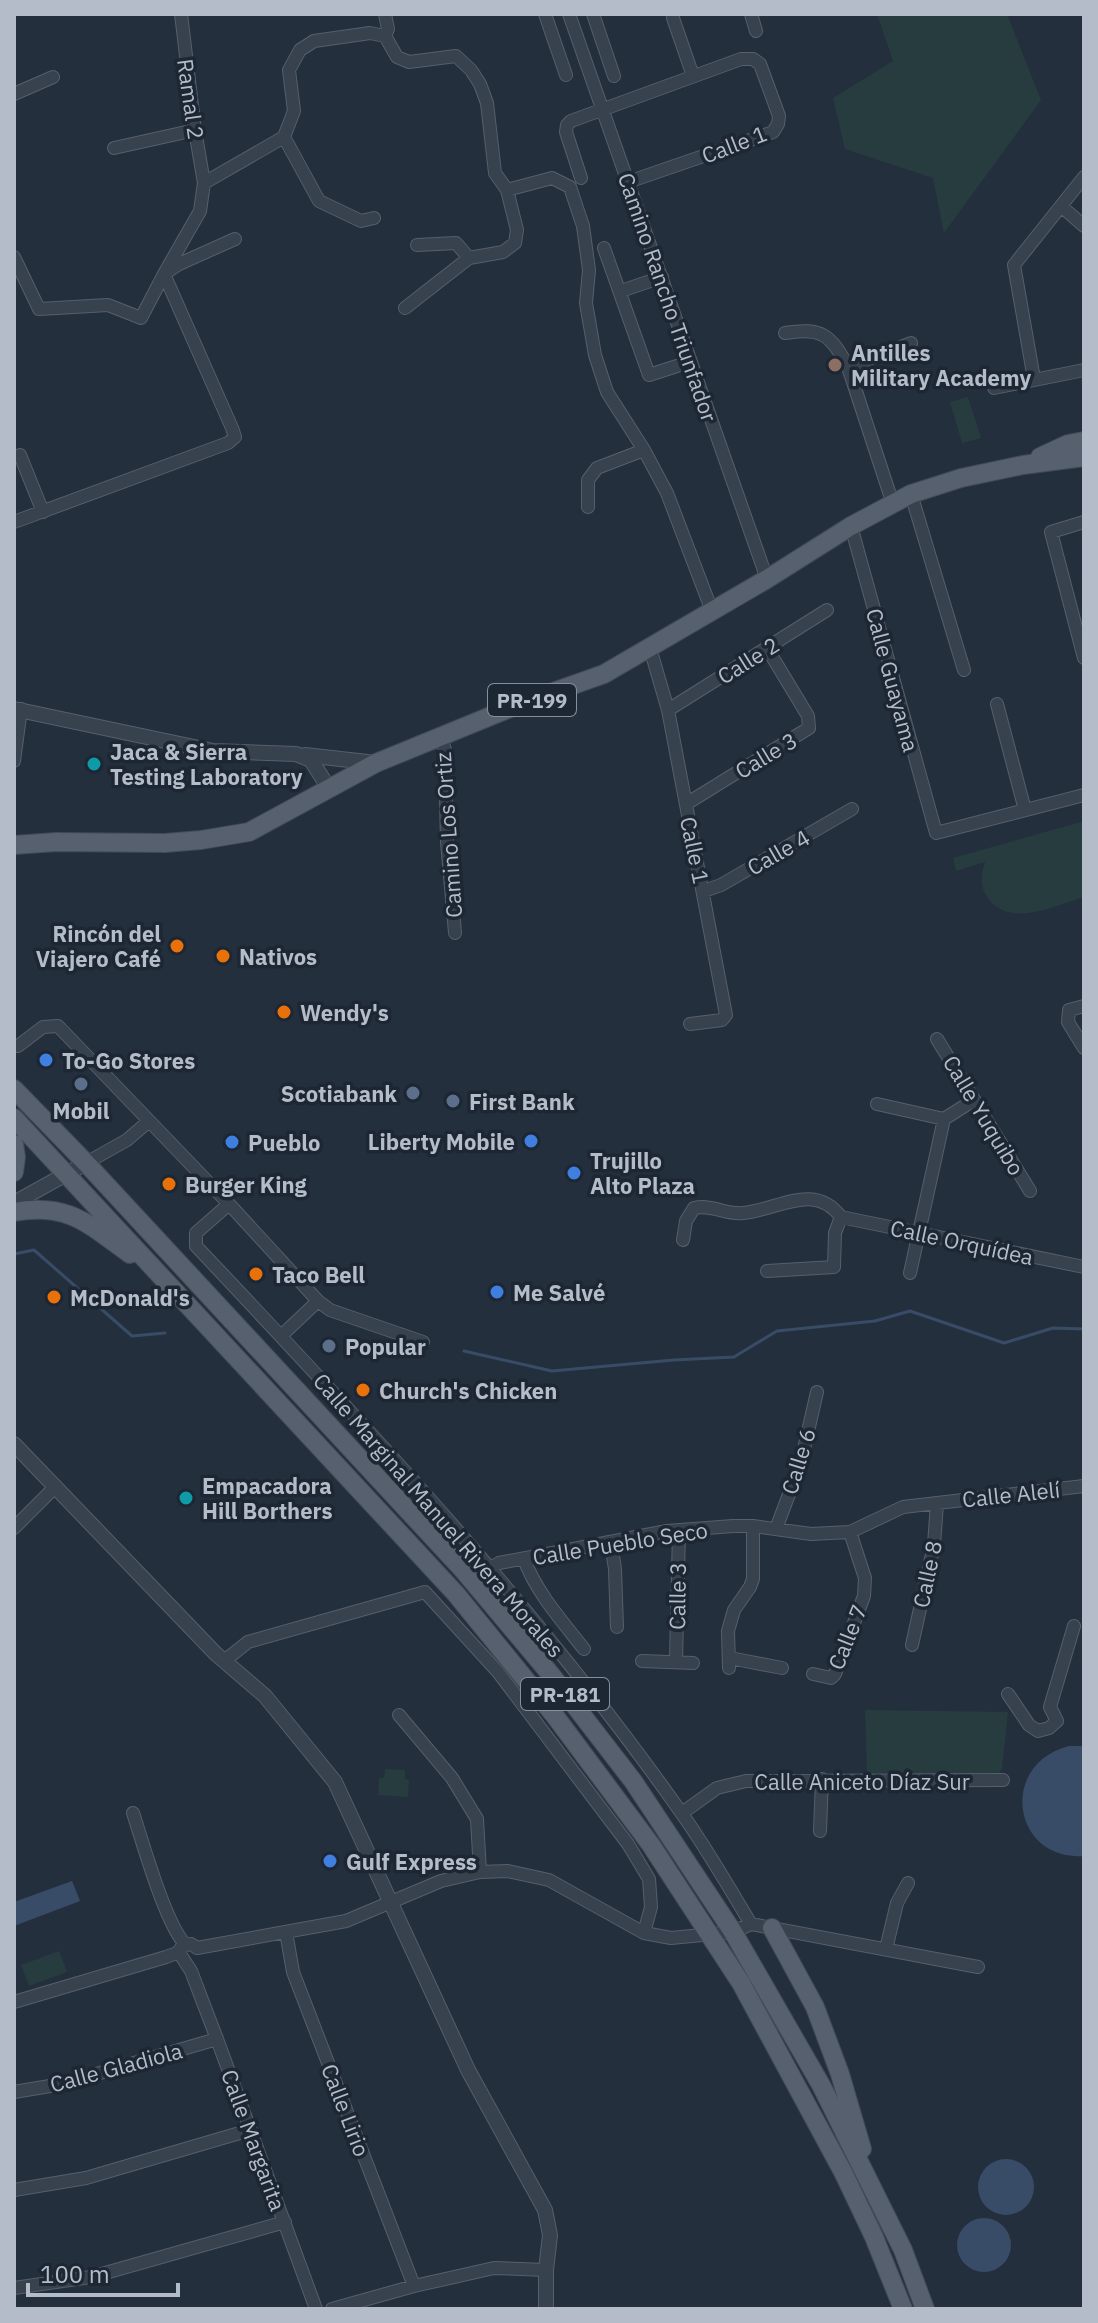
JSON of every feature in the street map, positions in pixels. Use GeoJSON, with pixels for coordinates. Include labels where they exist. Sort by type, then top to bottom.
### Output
{"type":"FeatureCollection","features":[{"type":"Feature","properties":{"kind":"main road","name":"PR-199"},"geometry":{"type":"LineString","coordinates":[[1023,465],[1068,444],[1084,441]]}},
{"type":"Feature","properties":{"kind":"main road","name":"PR-199"},"geometry":{"type":"LineString","coordinates":[[14,845],[56,842],[165,843],[249,832],[376,763],[525,702],[604,674],[851,526],[911,494],[961,478],[1084,457]]}},
{"type":"Feature","properties":{"kind":"main road","name":"PR-181"},"geometry":{"type":"LineString","coordinates":[[14,1089],[464,1571],[552,1676],[633,1781],[733,1932],[821,2085],[903,2250],[925,2309]]}},
{"type":"Feature","properties":{"kind":"main road","name":"PR-181"},"geometry":{"type":"LineString","coordinates":[[14,1118],[456,1594],[555,1716],[651,1845],[741,1983],[843,2172],[903,2309]]}},
{"type":"Feature","properties":{"kind":"main road"},"geometry":{"type":"LineString","coordinates":[[14,1144],[14,1172]]}},
{"type":"Feature","properties":{"kind":"main road"},"geometry":{"type":"LineString","coordinates":[[14,1212],[33,1209],[70,1214],[91,1224],[163,1278]]}},
{"type":"Feature","properties":{"kind":"main road"},"geometry":{"type":"LineString","coordinates":[[772,1928],[815,2007],[840,2074],[869,2183]]}},
{"type":"Feature","properties":{"kind":"street","name":"Ramal 2"},"geometry":{"type":"LineString","coordinates":[[181,14],[204,183]]}},
{"type":"Feature","properties":{"kind":"street"},"geometry":{"type":"LineString","coordinates":[[385,14],[388,29],[385,36]]}},
{"type":"Feature","properties":{"kind":"street"},"geometry":{"type":"LineString","coordinates":[[545,14],[566,75]]}},
{"type":"Feature","properties":{"kind":"street","name":"Camino Rancho Triunfador"},"geometry":{"type":"LineString","coordinates":[[569,14],[767,579]]}},
{"type":"Feature","properties":{"kind":"street"},"geometry":{"type":"LineString","coordinates":[[593,14],[614,76]]}},
{"type":"Feature","properties":{"kind":"street"},"geometry":{"type":"LineString","coordinates":[[751,14],[756,31]]}},
{"type":"Feature","properties":{"kind":"street"},"geometry":{"type":"LineString","coordinates":[[581,178],[566,132],[571,121],[693,76],[673,18]]}},
{"type":"Feature","properties":{"kind":"street"},"geometry":{"type":"LineString","coordinates":[[14,257],[39,309],[108,305],[141,318],[200,211],[204,183],[284,137],[294,111],[289,70],[300,51],[314,41],[370,33],[385,36],[397,57],[409,62],[456,56],[471,70],[487,103],[495,173],[507,190],[517,230],[515,243],[503,252],[469,258],[405,308]]}},
{"type":"Feature","properties":{"kind":"street","name":"Calle 1"},"geometry":{"type":"LineString","coordinates":[[628,182],[773,132],[778,124],[779,116],[760,64],[753,59],[741,59],[693,76]]}},
{"type":"Feature","properties":{"kind":"street"},"geometry":{"type":"LineString","coordinates":[[14,94],[53,77]]}},
{"type":"Feature","properties":{"kind":"street"},"geometry":{"type":"LineString","coordinates":[[114,148],[195,130]]}},
{"type":"Feature","properties":{"kind":"street"},"geometry":{"type":"LineString","coordinates":[[284,137],[319,201],[361,221],[374,218]]}},
{"type":"Feature","properties":{"kind":"street"},"geometry":{"type":"LineString","coordinates":[[1034,379],[1014,265],[1084,177]]}},
{"type":"Feature","properties":{"kind":"street"},"geometry":{"type":"LineString","coordinates":[[507,190],[552,178],[570,187],[583,226],[589,270],[586,303],[595,355],[607,392],[667,493],[712,611]]}},
{"type":"Feature","properties":{"kind":"street"},"geometry":{"type":"LineString","coordinates":[[1061,206],[1084,226]]}},
{"type":"Feature","properties":{"kind":"street"},"geometry":{"type":"LineString","coordinates":[[164,274],[235,239]]}},
{"type":"Feature","properties":{"kind":"street"},"geometry":{"type":"LineString","coordinates":[[417,245],[456,243],[469,258]]}},
{"type":"Feature","properties":{"kind":"street"},"geometry":{"type":"LineString","coordinates":[[604,248],[649,375],[677,366]]}},
{"type":"Feature","properties":{"kind":"street"},"geometry":{"type":"LineString","coordinates":[[14,522],[228,443],[235,437],[164,274]]}},
{"type":"Feature","properties":{"kind":"street"},"geometry":{"type":"LineString","coordinates":[[621,291],[662,277]]}},
{"type":"Feature","properties":{"kind":"street"},"geometry":{"type":"LineString","coordinates":[[785,333],[807,330],[826,335],[839,348],[893,504]]}},
{"type":"Feature","properties":{"kind":"street"},"geometry":{"type":"LineString","coordinates":[[848,367],[911,343]]}},
{"type":"Feature","properties":{"kind":"street"},"geometry":{"type":"LineString","coordinates":[[994,388],[1084,370]]}},
{"type":"Feature","properties":{"kind":"street"},"geometry":{"type":"LineString","coordinates":[[588,507],[588,480],[597,468],[644,450]]}},
{"type":"Feature","properties":{"kind":"street"},"geometry":{"type":"LineString","coordinates":[[20,455],[43,512]]}},
{"type":"Feature","properties":{"kind":"street"},"geometry":{"type":"LineString","coordinates":[[911,494],[964,670]]}},
{"type":"Feature","properties":{"kind":"street"},"geometry":{"type":"LineString","coordinates":[[1084,522],[1051,532],[1084,658]]}},
{"type":"Feature","properties":{"kind":"street","name":"Calle Guayama"},"geometry":{"type":"LineString","coordinates":[[851,526],[936,833],[1025,810]]}},
{"type":"Feature","properties":{"kind":"street","name":"Calle 2"},"geometry":{"type":"LineString","coordinates":[[668,710],[827,610]]}},
{"type":"Feature","properties":{"kind":"street","name":"Calle 1"},"geometry":{"type":"LineString","coordinates":[[650,648],[668,710],[726,1015],[722,1020],[690,1024]]}},
{"type":"Feature","properties":{"kind":"street","name":"Calle 3"},"geometry":{"type":"LineString","coordinates":[[686,804],[809,728],[808,716],[767,648]]}},
{"type":"Feature","properties":{"kind":"street"},"geometry":{"type":"LineString","coordinates":[[997,704],[1025,810],[1084,795]]}},
{"type":"Feature","properties":{"kind":"street"},"geometry":{"type":"LineString","coordinates":[[14,761],[17,709],[213,751],[296,754],[376,763]]}},
{"type":"Feature","properties":{"kind":"street","name":"Camino Los Ortiz"},"geometry":{"type":"LineString","coordinates":[[441,737],[445,750],[447,842],[455,933]]}},
{"type":"Feature","properties":{"kind":"street"},"geometry":{"type":"LineString","coordinates":[[296,754],[311,760],[328,787]]}},
{"type":"Feature","properties":{"kind":"street","name":"Calle 4"},"geometry":{"type":"LineString","coordinates":[[704,891],[721,885],[852,809]]}},
{"type":"Feature","properties":{"kind":"street"},"geometry":{"type":"LineString","coordinates":[[1084,1006],[1069,1010],[1068,1022],[1084,1048]]}},
{"type":"Feature","properties":{"kind":"street"},"geometry":{"type":"LineString","coordinates":[[14,1046],[43,1027],[58,1026],[318,1301],[330,1310],[423,1342]]}},
{"type":"Feature","properties":{"kind":"street","name":"Calle Yuquibo"},"geometry":{"type":"LineString","coordinates":[[937,1039],[1030,1191]]}},
{"type":"Feature","properties":{"kind":"street"},"geometry":{"type":"LineString","coordinates":[[910,1273],[944,1119],[974,1100]]}},
{"type":"Feature","properties":{"kind":"street"},"geometry":{"type":"LineString","coordinates":[[877,1104],[944,1119]]}},
{"type":"Feature","properties":{"kind":"street"},"geometry":{"type":"LineString","coordinates":[[14,1203],[127,1140],[149,1121]]}},
{"type":"Feature","properties":{"kind":"street","name":"Calle Orquídea"},"geometry":{"type":"LineString","coordinates":[[683,1240],[686,1221],[694,1208],[706,1205],[742,1213],[807,1199],[831,1205],[841,1217],[1084,1267]]}},
{"type":"Feature","properties":{"kind":"street","name":"Calle Marginal Manuel Rivera Morales"},"geometry":{"type":"LineString","coordinates":[[229,1204],[196,1233],[196,1246],[490,1568],[592,1690],[682,1813],[751,1924]]}},
{"type":"Feature","properties":{"kind":"street"},"geometry":{"type":"LineString","coordinates":[[767,1271],[834,1267],[835,1233],[841,1217]]}},
{"type":"Feature","properties":{"kind":"street"},"geometry":{"type":"LineString","coordinates":[[281,1336],[318,1301]]}},
{"type":"Feature","properties":{"kind":"street","name":"Calle 6"},"geometry":{"type":"LineString","coordinates":[[776,1529],[801,1462],[817,1392]]}},
{"type":"Feature","properties":{"kind":"street"},"geometry":{"type":"LineString","coordinates":[[14,1444],[224,1661],[265,1696],[335,1782],[468,2070],[545,2210],[550,2235],[546,2309]]}},
{"type":"Feature","properties":{"kind":"street","name":"Calle Alelí"},"geometry":{"type":"LineString","coordinates":[[937,1503],[1084,1486]]}},
{"type":"Feature","properties":{"kind":"street"},"geometry":{"type":"LineString","coordinates":[[14,1528],[55,1487]]}},
{"type":"Feature","properties":{"kind":"street","name":"Calle Pueblo Seco"},"geometry":{"type":"LineString","coordinates":[[490,1568],[499,1563],[679,1530],[753,1526],[811,1534],[850,1532],[903,1507],[937,1503]]}},
{"type":"Feature","properties":{"kind":"street","name":"Calle 8"},"geometry":{"type":"LineString","coordinates":[[912,1645],[934,1545],[937,1503]]}},
{"type":"Feature","properties":{"kind":"street"},"geometry":{"type":"LineString","coordinates":[[753,1526],[753,1579],[734,1610],[728,1631],[730,1663],[782,1668]]}},
{"type":"Feature","properties":{"kind":"street","name":"Calle 3"},"geometry":{"type":"LineString","coordinates":[[676,1661],[679,1530]]}},
{"type":"Feature","properties":{"kind":"street","name":"Calle 7"},"geometry":{"type":"LineString","coordinates":[[813,1674],[831,1678],[835,1674],[864,1596],[865,1578],[850,1532]]}},
{"type":"Feature","properties":{"kind":"street"},"geometry":{"type":"LineString","coordinates":[[611,1543],[617,1627]]}},
{"type":"Feature","properties":{"kind":"street"},"geometry":{"type":"LineString","coordinates":[[524,1559],[554,1610],[584,1649]]}},
{"type":"Feature","properties":{"kind":"street"},"geometry":{"type":"LineString","coordinates":[[224,1661],[248,1642],[425,1592],[498,1672],[628,1844],[649,1879],[651,1907],[644,1933]]}},
{"type":"Feature","properties":{"kind":"street"},"geometry":{"type":"LineString","coordinates":[[1008,1694],[1029,1725],[1038,1731],[1049,1728],[1057,1721],[1050,1707],[1074,1626]]}},
{"type":"Feature","properties":{"kind":"street"},"geometry":{"type":"LineString","coordinates":[[642,1661],[693,1663]]}},
{"type":"Feature","properties":{"kind":"street"},"geometry":{"type":"LineString","coordinates":[[399,1715],[452,1778],[477,1819],[480,1872]]}},
{"type":"Feature","properties":{"kind":"street"},"geometry":{"type":"LineString","coordinates":[[820,1831],[822,1779]]}},
{"type":"Feature","properties":{"kind":"street","name":"Calle Aniceto Díaz Sur"},"geometry":{"type":"LineString","coordinates":[[682,1813],[717,1788],[746,1781],[1003,1780]]}},
{"type":"Feature","properties":{"kind":"street"},"geometry":{"type":"LineString","coordinates":[[133,1813],[162,1899],[186,1949]]}},
{"type":"Feature","properties":{"kind":"street"},"geometry":{"type":"LineString","coordinates":[[15,2001],[160,1958],[167,1946],[186,1949],[346,1921],[441,1881],[480,1872],[508,1871],[549,1880],[644,1933],[693,1938],[733,1932],[751,1924],[978,1967]]}},
{"type":"Feature","properties":{"kind":"street"},"geometry":{"type":"LineString","coordinates":[[886,1949],[897,1903],[908,1883]]}},
{"type":"Feature","properties":{"kind":"street","name":"Calle Lirio"},"geometry":{"type":"LineString","coordinates":[[286,1932],[293,1972],[414,2286]]}},
{"type":"Feature","properties":{"kind":"street","name":"Calle Margarita"},"geometry":{"type":"LineString","coordinates":[[186,1949],[191,1971],[316,2309]]}},
{"type":"Feature","properties":{"kind":"street","name":"Calle Gladiola"},"geometry":{"type":"LineString","coordinates":[[14,2092],[62,2084],[217,2039]]}},
{"type":"Feature","properties":{"kind":"street"},"geometry":{"type":"LineString","coordinates":[[14,2190],[86,2178],[250,2130]]}},
{"type":"Feature","properties":{"kind":"street"},"geometry":{"type":"LineString","coordinates":[[14,2288],[91,2277],[285,2222]]}},
{"type":"Feature","properties":{"kind":"street"},"geometry":{"type":"LineString","coordinates":[[332,2309],[494,2268],[546,2270]]}},
{"type":"Feature","properties":{"kind":"green space"},"geometry":{"type":"Polygon","coordinates":[[[877,14],[1007,14],[1041,100],[944,233],[933,178],[845,149],[833,98],[893,61],[877,14]]]}},
{"type":"Feature","properties":{"kind":"green space"},"geometry":{"type":"Polygon","coordinates":[[[968,397],[981,438],[962,443],[950,402],[968,397]]]}},
{"type":"Feature","properties":{"kind":"green space"},"geometry":{"type":"Polygon","coordinates":[[[1084,821],[1084,897],[1034,912],[1008,912],[997,907],[985,894],[982,880],[985,862],[956,871],[953,858],[1084,821]]]}},
{"type":"Feature","properties":{"kind":"green space"},"geometry":{"type":"Polygon","coordinates":[[[865,1710],[1008,1712],[1002,1769],[995,1774],[867,1773],[865,1710]]]}},
{"type":"Feature","properties":{"kind":"green space"},"geometry":{"type":"Polygon","coordinates":[[[385,1769],[405,1770],[405,1779],[409,1780],[408,1797],[378,1795],[379,1778],[384,1778],[385,1769]]]}},
{"type":"Feature","properties":{"kind":"green space"},"geometry":{"type":"Polygon","coordinates":[[[59,1951],[67,1972],[29,1986],[21,1965],[59,1951]]]}},
{"type":"Feature","properties":{"kind":"water"},"geometry":{"type":"Polygon","coordinates":[[[1069,1746],[1084,1746],[1084,1856],[1060,1853],[1041,1843],[1029,1828],[1023,1810],[1024,1790],[1031,1771],[1046,1756],[1069,1746]]]}},
{"type":"Feature","properties":{"kind":"water"},"geometry":{"type":"Polygon","coordinates":[[[72,1881],[80,1901],[14,1926],[14,1902],[72,1881]]]}},
{"type":"Feature","properties":{"kind":"water"},"geometry":{"type":"Polygon","coordinates":[[[1006,2159],[1026,2167],[1034,2187],[1026,2207],[1006,2215],[986,2207],[978,2187],[986,2167],[1006,2159]]]}},
{"type":"Feature","properties":{"kind":"water"},"geometry":{"type":"Polygon","coordinates":[[[984,2218],[1003,2226],[1011,2245],[1003,2264],[984,2272],[965,2264],[957,2245],[965,2226],[984,2218]]]}},
{"type":"Feature","properties":{"kind":"waterway"},"geometry":{"type":"LineString","coordinates":[[14,1254],[34,1250],[132,1336],[165,1333]]}},
{"type":"Feature","properties":{"kind":"waterway"},"geometry":{"type":"LineString","coordinates":[[464,1351],[552,1371],[734,1357],[777,1331],[875,1321],[910,1311],[1004,1343],[1053,1328],[1084,1329]]}},
{"type":"Feature","properties":{"kind":"place","name":"Antilles Military Academy"},"geometry":{"type":"Point","coordinates":[835,365]}},
{"type":"Feature","properties":{"kind":"place","name":"Jaca & Sierra Testing Laboratory"},"geometry":{"type":"Point","coordinates":[94,764]}},
{"type":"Feature","properties":{"kind":"place","name":"Rincón del Viajero Café"},"geometry":{"type":"Point","coordinates":[177,946]}},
{"type":"Feature","properties":{"kind":"place","name":"Nativos"},"geometry":{"type":"Point","coordinates":[223,956]}},
{"type":"Feature","properties":{"kind":"place","name":"Wendy's"},"geometry":{"type":"Point","coordinates":[284,1012]}},
{"type":"Feature","properties":{"kind":"place","name":"To-Go Stores"},"geometry":{"type":"Point","coordinates":[46,1060]}},
{"type":"Feature","properties":{"kind":"place","name":"Mobil"},"geometry":{"type":"Point","coordinates":[81,1084]}},
{"type":"Feature","properties":{"kind":"place","name":"Scotiabank"},"geometry":{"type":"Point","coordinates":[413,1093]}},
{"type":"Feature","properties":{"kind":"place","name":"First Bank"},"geometry":{"type":"Point","coordinates":[453,1101]}},
{"type":"Feature","properties":{"kind":"place","name":"Liberty Mobile"},"geometry":{"type":"Point","coordinates":[531,1141]}},
{"type":"Feature","properties":{"kind":"place","name":"Pueblo"},"geometry":{"type":"Point","coordinates":[232,1142]}},
{"type":"Feature","properties":{"kind":"place","name":"Trujillo Alto Plaza"},"geometry":{"type":"Point","coordinates":[574,1173]}},
{"type":"Feature","properties":{"kind":"place","name":"Burger King"},"geometry":{"type":"Point","coordinates":[169,1184]}},
{"type":"Feature","properties":{"kind":"place","name":"Taco Bell"},"geometry":{"type":"Point","coordinates":[256,1274]}},
{"type":"Feature","properties":{"kind":"place","name":"Me Salvé"},"geometry":{"type":"Point","coordinates":[497,1292]}},
{"type":"Feature","properties":{"kind":"place","name":"McDonald's"},"geometry":{"type":"Point","coordinates":[54,1297]}},
{"type":"Feature","properties":{"kind":"place","name":"Popular"},"geometry":{"type":"Point","coordinates":[329,1346]}},
{"type":"Feature","properties":{"kind":"place","name":"Church's Chicken"},"geometry":{"type":"Point","coordinates":[363,1390]}},
{"type":"Feature","properties":{"kind":"place","name":"Empacadora Hill Borthers"},"geometry":{"type":"Point","coordinates":[186,1498]}},
{"type":"Feature","properties":{"kind":"place","name":"Gulf Express"},"geometry":{"type":"Point","coordinates":[330,1861]}}]}
